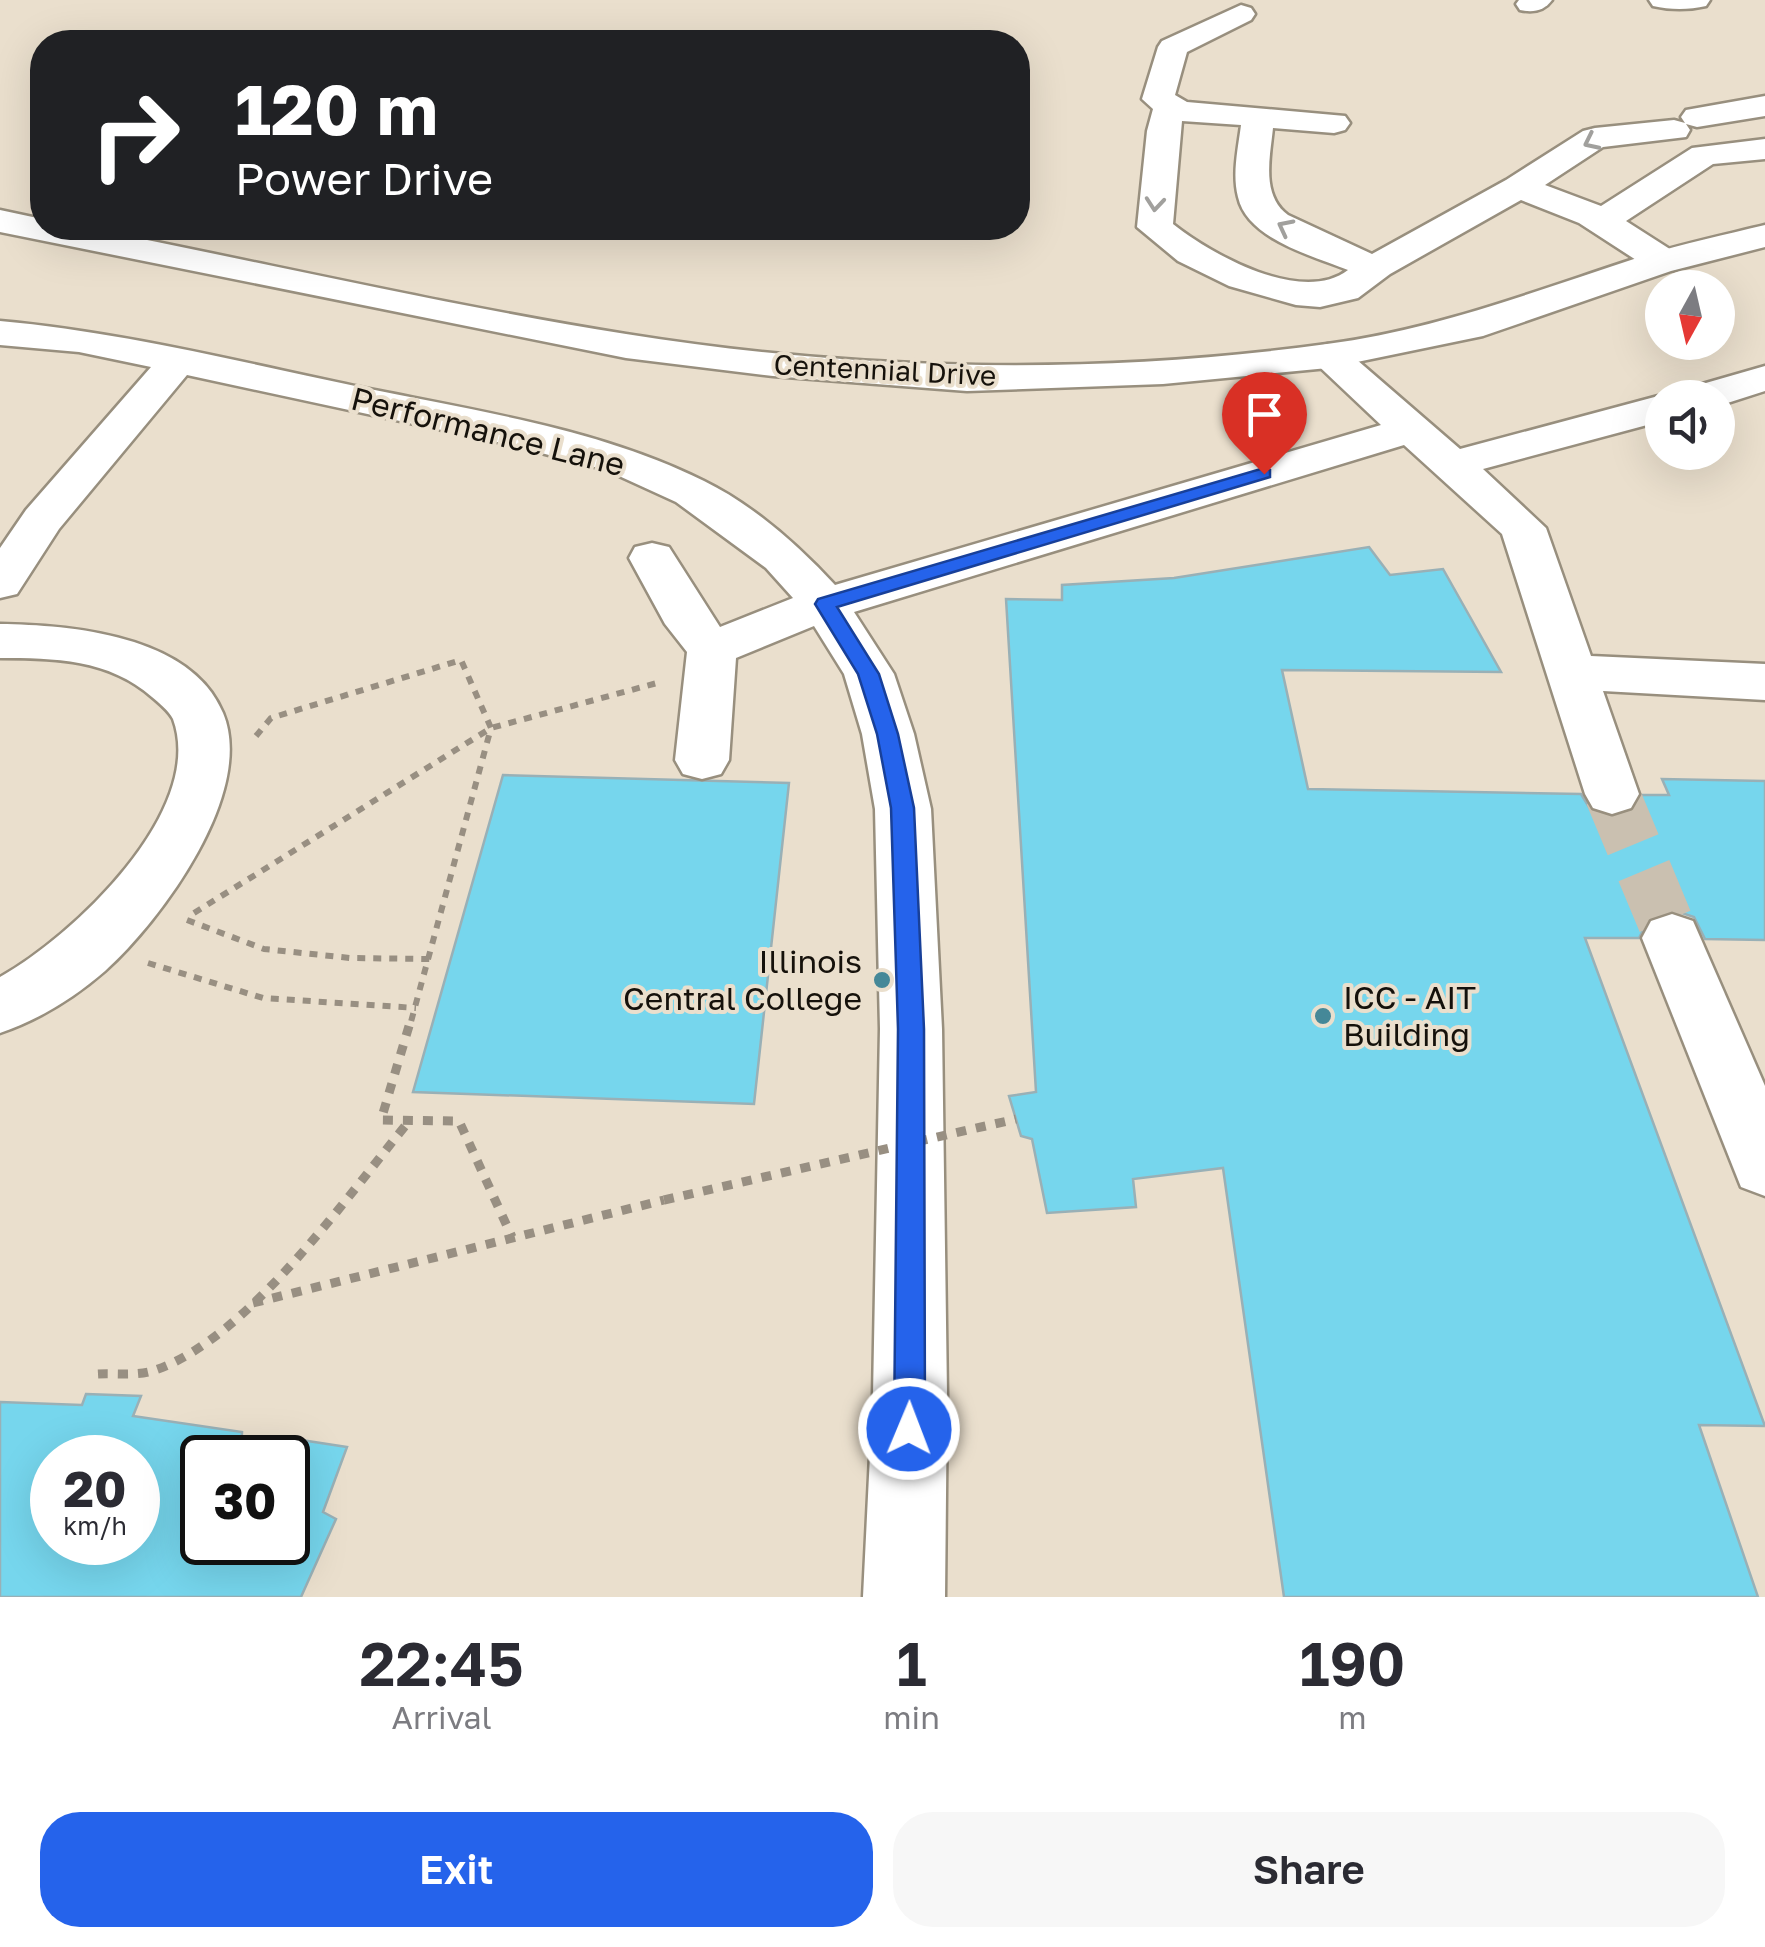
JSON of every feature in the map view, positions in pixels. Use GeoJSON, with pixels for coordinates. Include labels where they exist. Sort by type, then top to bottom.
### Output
{"type":"FeatureCollection","features":[{"type":"Feature","properties":{"kind":"street"},"geometry":{"type":"LineString","coordinates":[[1664,0],[1696,0]]}},
{"type":"Feature","properties":{"kind":"street"},"geometry":{"type":"LineString","coordinates":[[1241,14],[1178,42],[1170,51],[1158,99],[1170,108],[1334,123]]}},
{"type":"Feature","properties":{"kind":"street"},"geometry":{"type":"LineString","coordinates":[[1170,108],[1163,130],[1154,223],[1171,242],[1251,280],[1308,295],[1338,292],[1596,138],[1765,106]]}},
{"type":"Feature","properties":{"kind":"street"},"geometry":{"type":"LineString","coordinates":[[1258,117],[1255,171],[1260,210],[1280,226],[1374,268]]}},
{"type":"Feature","properties":{"kind":"street"},"geometry":{"type":"LineString","coordinates":[[1690,122],[1704,155]]}},
{"type":"Feature","properties":{"kind":"street"},"geometry":{"type":"LineString","coordinates":[[1602,221],[1704,155],[1765,149]]}},
{"type":"Feature","properties":{"kind":"street"},"geometry":{"type":"LineString","coordinates":[[1518,187],[1602,221],[1664,261]]}},
{"type":"Feature","properties":{"kind":"street","name":"Centennial Drive"},"geometry":{"type":"LineString","coordinates":[[0,221],[30,227]]}},
{"type":"Feature","properties":{"kind":"street","name":"Centennial Drive"},"geometry":{"type":"LineString","coordinates":[[95,240],[626,346],[773,364],[967,380],[1163,372],[1328,356],[1469,328],[1664,261],[1765,236]]}},
{"type":"Feature","properties":{"kind":"street","name":"Performance Lane"},"geometry":{"type":"LineString","coordinates":[[0,333],[80,340],[516,434],[621,461],[692,492],[782,557],[826,604],[869,674],[888,734],[903,808],[911,1029],[910,1395],[904,1597]]}},
{"type":"Feature","properties":{"kind":"street"},"geometry":{"type":"LineString","coordinates":[[1328,356],[1523,528],[1612,794]]}},
{"type":"Feature","properties":{"kind":"street"},"geometry":{"type":"LineString","coordinates":[[0,583],[42,520],[178,362]]}},
{"type":"Feature","properties":{"kind":"street"},"geometry":{"type":"LineString","coordinates":[[1735,387],[1765,378]]}},
{"type":"Feature","properties":{"kind":"street"},"geometry":{"type":"LineString","coordinates":[[1450,465],[1645,413]]}},
{"type":"Feature","properties":{"kind":"street"},"geometry":{"type":"LineString","coordinates":[[712,658],[826,604],[1410,430]]}},
{"type":"Feature","properties":{"kind":"street"},"geometry":{"type":"LineString","coordinates":[[652,558],[712,658],[702,760]]}},
{"type":"Feature","properties":{"kind":"street"},"geometry":{"type":"LineString","coordinates":[[0,640],[67,642],[159,672],[198,712],[205,750],[198,788],[172,846],[126,910],[90,949],[0,1007]]}},
{"type":"Feature","properties":{"kind":"street"},"geometry":{"type":"LineString","coordinates":[[1571,672],[1765,682]]}},
{"type":"Feature","properties":{"kind":"street"},"geometry":{"type":"LineString","coordinates":[[1672,938],[1765,1165]]}},
{"type":"Feature","properties":{"kind":"path"},"geometry":{"type":"LineString","coordinates":[[430,959],[350,958],[264,948],[178,916],[201,911],[491,728],[712,658]]}},
{"type":"Feature","properties":{"kind":"path"},"geometry":{"type":"LineString","coordinates":[[272,718],[461,660],[491,728],[430,959],[381,1120],[458,1121],[512,1238]]}},
{"type":"Feature","properties":{"kind":"path"},"geometry":{"type":"LineString","coordinates":[[132,957],[263,998],[416,1008]]}},
{"type":"Feature","properties":{"kind":"path"},"geometry":{"type":"LineString","coordinates":[[98,1374],[152,1371],[205,1344],[253,1303],[411,1119]]}},
{"type":"Feature","properties":{"kind":"path"},"geometry":{"type":"LineString","coordinates":[[253,1303],[664,1200],[1016,1120]]}},
{"type":"Feature","properties":{"kind":"building","name":"ICC - AIT Building"},"geometry":{"type":"Polygon","coordinates":[[[1369,547],[1390,575],[1443,569],[1501,672],[1282,670],[1308,789],[1581,794],[1592,812],[1613,818],[1632,812],[1642,795],[1669,795],[1662,779],[1765,781],[1765,940],[1705,939],[1694,917],[1673,910],[1650,917],[1639,938],[1585,938],[1765,1426],[1699,1425],[1758,1597],[1284,1597],[1223,1168],[1133,1179],[1136,1207],[1047,1213],[1032,1139],[1021,1136],[1009,1096],[1036,1092],[1006,599],[1062,600],[1062,585],[1174,578],[1369,547]]]}},
{"type":"Feature","properties":{"kind":"building"},"geometry":{"type":"Polygon","coordinates":[[[503,775],[789,783],[754,1104],[413,1092],[503,775]]]}},
{"type":"Feature","properties":{"kind":"building"},"geometry":{"type":"Polygon","coordinates":[[[86,1394],[141,1396],[133,1416],[242,1432],[180,1435],[180,1565],[310,1565],[310,1441],[347,1447],[323,1512],[336,1519],[301,1597],[0,1597],[0,1402],[82,1405],[86,1394]]]}},
{"type":"Feature","properties":{"kind":"tunnel"},"geometry":{"type":"LineString","coordinates":[[1612,794],[1672,938]]}},
{"type":"Feature","properties":{"kind":"place","name":"Illinois Central College"},"geometry":{"type":"Point","coordinates":[882,980]}},
{"type":"Feature","properties":{"kind":"place","name":"ICC - AIT Building"},"geometry":{"type":"Point","coordinates":[1323,1016]}},
{"type":"Feature","properties":{"kind":"route"},"geometry":{"type":"LineString","coordinates":[[909,1429],[911,1029],[903,808],[888,734],[869,674],[826,604],[1264,474]]}}]}
